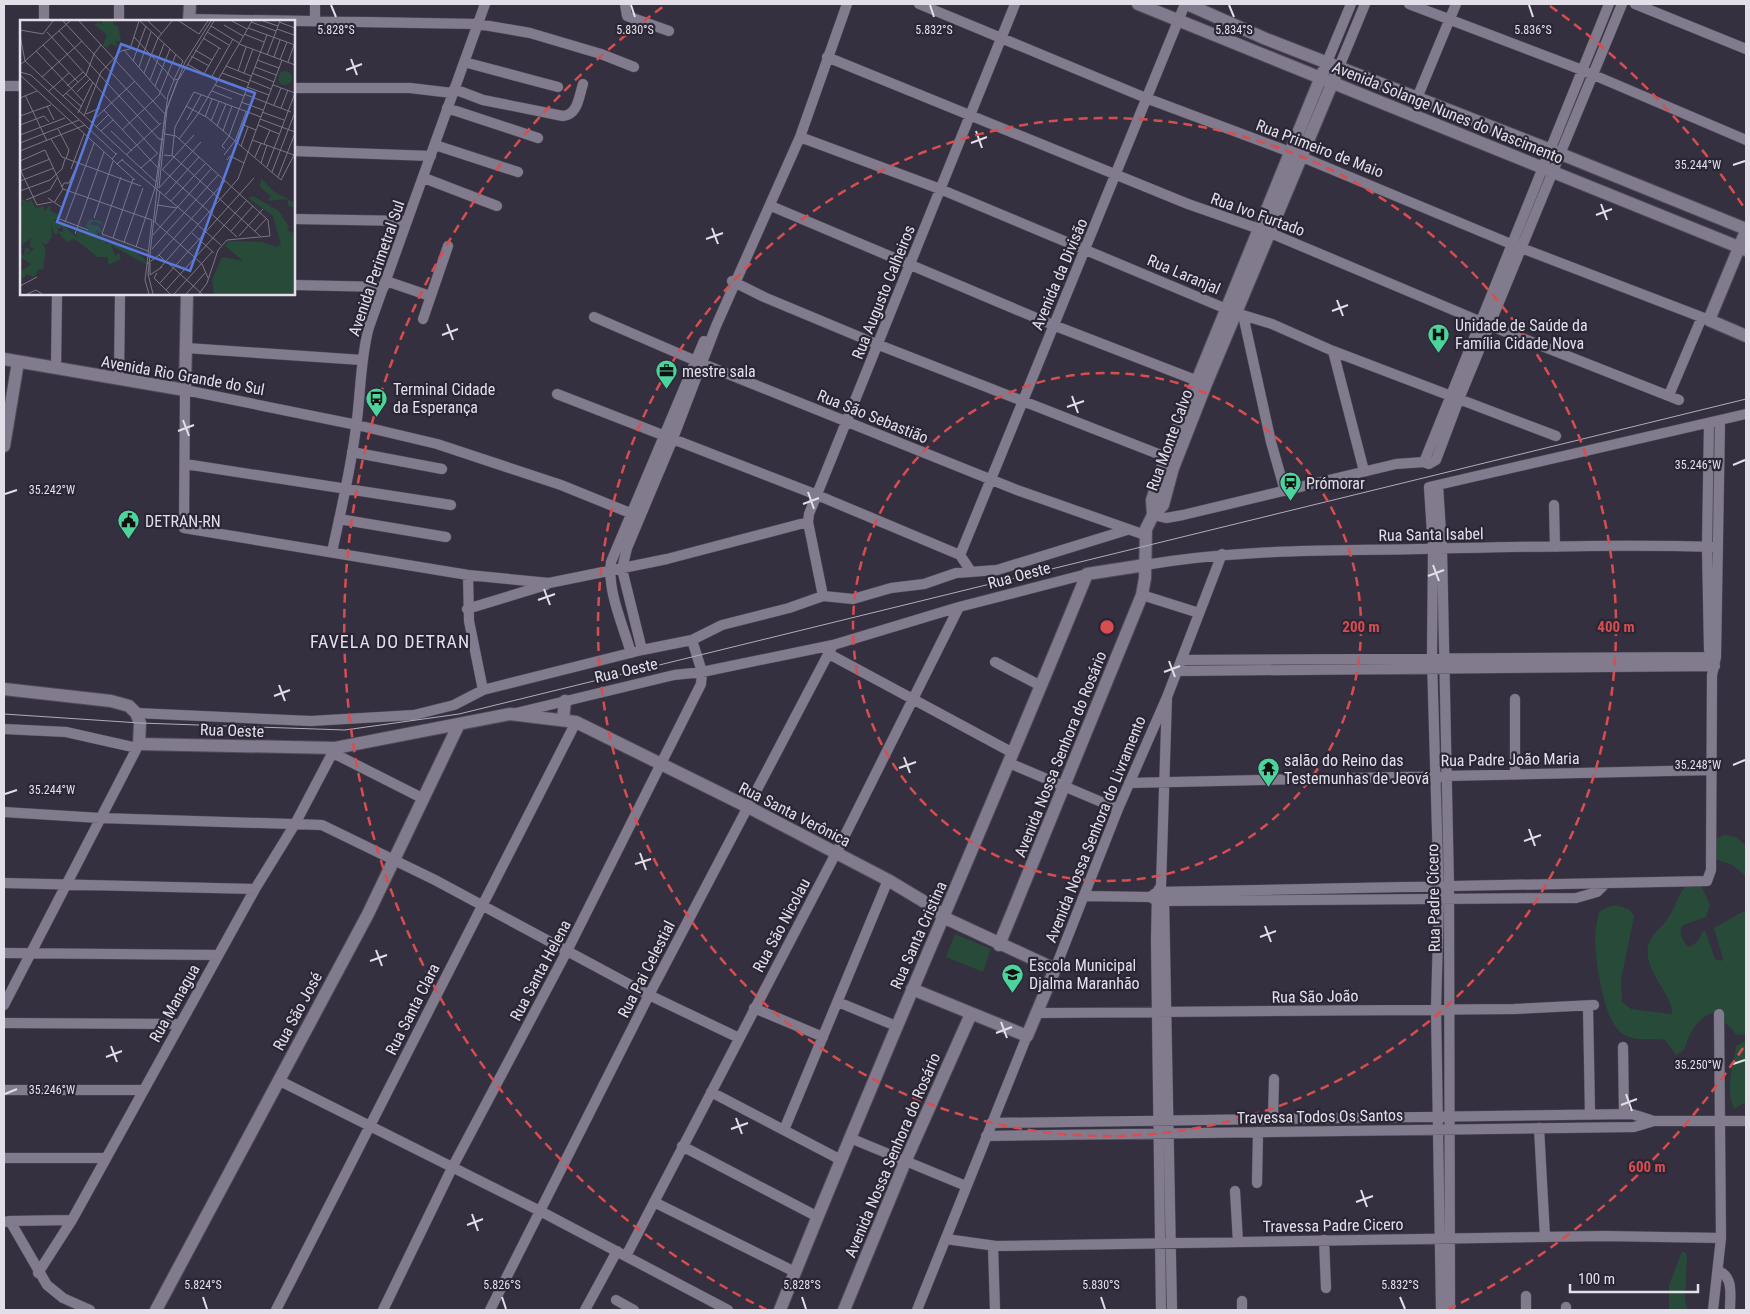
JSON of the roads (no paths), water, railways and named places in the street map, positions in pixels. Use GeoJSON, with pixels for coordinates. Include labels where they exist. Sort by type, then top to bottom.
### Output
{"type":"FeatureCollection","features":[{"type":"Feature","properties":{"kind":"main road"},"geometry":{"type":"LineString","coordinates":[[189,20],[190,4]]}},
{"type":"Feature","properties":{"kind":"main road","name":"Avenida Solange Nunes do Nascimento"},"geometry":{"type":"LineString","coordinates":[[1138,4],[1548,171],[1743,248]]}},
{"type":"Feature","properties":{"kind":"main road","name":"Avenida Solange Nunes do Nascimento"},"geometry":{"type":"LineString","coordinates":[[1186,4],[1266,39],[1556,152],[1746,230]]}},
{"type":"Feature","properties":{"kind":"main road","name":"Rua Monte Calvo"},"geometry":{"type":"LineString","coordinates":[[1153,515],[1152,500],[1166,457],[1235,312],[1264,231],[1333,65]]}},
{"type":"Feature","properties":{"kind":"main road"},"geometry":{"type":"LineString","coordinates":[[1746,230],[1743,248],[1705,319],[1746,336]]}},
{"type":"Feature","properties":{"kind":"main road"},"geometry":{"type":"LineString","coordinates":[[185,390],[187,295]]}},
{"type":"Feature","properties":{"kind":"main road","name":"Avenida Rio Grande do Sul"},"geometry":{"type":"LineString","coordinates":[[4,359],[185,390]]}},
{"type":"Feature","properties":{"kind":"main road"},"geometry":{"type":"LineString","coordinates":[[4,446],[18,362]]}},
{"type":"Feature","properties":{"kind":"main road","name":"Rua Monte Calvo"},"geometry":{"type":"LineString","coordinates":[[1153,515],[1163,505],[1173,468],[1202,382]]}},
{"type":"Feature","properties":{"kind":"main road","name":"Avenida Nossa Senhora do Rosário"},"geometry":{"type":"LineString","coordinates":[[1000,945],[1142,595],[1145,565],[1144,535],[1153,515]]}},
{"type":"Feature","properties":{"kind":"main road","name":"Rua Oeste"},"geometry":{"type":"LineString","coordinates":[[1087,574],[1145,565]]}},
{"type":"Feature","properties":{"kind":"main road","name":"Rua Santa Cristina"},"geometry":{"type":"LineString","coordinates":[[780,1310],[896,1026],[944,918],[1087,574]]}},
{"type":"Feature","properties":{"kind":"main road","name":"Rua Oeste"},"geometry":{"type":"LineString","coordinates":[[4,689],[112,701],[129,706],[136,713]]}},
{"type":"Feature","properties":{"kind":"main road"},"geometry":{"type":"LineString","coordinates":[[564,701],[569,721]]}},
{"type":"Feature","properties":{"kind":"main road"},"geometry":{"type":"LineString","coordinates":[[136,713],[141,733],[138,746]]}},
{"type":"Feature","properties":{"kind":"main road","name":"Rua Oeste"},"geometry":{"type":"LineString","coordinates":[[138,746],[334,750],[510,714]]}},
{"type":"Feature","properties":{"kind":"main road","name":"Rua Santa Verônica"},"geometry":{"type":"LineString","coordinates":[[510,714],[569,721],[748,807],[888,880],[933,907],[944,918],[1056,969]]}},
{"type":"Feature","properties":{"kind":"main road","name":"Rua São José"},"geometry":{"type":"LineString","coordinates":[[156,1310],[395,861],[459,724]]}},
{"type":"Feature","properties":{"kind":"main road","name":"Avenida Nossa Senhora do Livramento"},"geometry":{"type":"LineString","coordinates":[[1026,1036],[1056,969]]}},
{"type":"Feature","properties":{"kind":"main road"},"geometry":{"type":"LineString","coordinates":[[912,989],[1026,1036]]}},
{"type":"Feature","properties":{"kind":"main road","name":"Avenida Nossa Senhora do Rosário"},"geometry":{"type":"LineString","coordinates":[[844,1310],[905,1162],[971,1014]]}},
{"type":"Feature","properties":{"kind":"street"},"geometry":{"type":"LineString","coordinates":[[44,4],[44,20]]}},
{"type":"Feature","properties":{"kind":"street"},"geometry":{"type":"LineString","coordinates":[[119,4],[119,20]]}},
{"type":"Feature","properties":{"kind":"street"},"geometry":{"type":"LineString","coordinates":[[315,4],[315,20]]}},
{"type":"Feature","properties":{"kind":"street","name":"Avenida Perimetral Sul"},"geometry":{"type":"LineString","coordinates":[[332,552],[346,490],[357,425],[362,360],[369,327],[485,4]]}},
{"type":"Feature","properties":{"kind":"street"},"geometry":{"type":"LineString","coordinates":[[625,4],[627,16],[669,30]]}},
{"type":"Feature","properties":{"kind":"street"},"geometry":{"type":"LineString","coordinates":[[642,650],[622,569],[636,515],[735,279],[771,206],[800,137],[847,4]]}},
{"type":"Feature","properties":{"kind":"street","name":"Rua Primeiro de Maio"},"geometry":{"type":"LineString","coordinates":[[920,4],[1001,36],[1146,98],[1295,154],[1511,244],[1705,319]]}},
{"type":"Feature","properties":{"kind":"street","name":"Rua Augusto Calheiros"},"geometry":{"type":"LineString","coordinates":[[823,596],[808,522],[817,495],[1015,4]]}},
{"type":"Feature","properties":{"kind":"street","name":"Avenida da Divisão"},"geometry":{"type":"LineString","coordinates":[[965,563],[992,480],[1053,326],[1186,4]]}},
{"type":"Feature","properties":{"kind":"street","name":"Rua Monte Calvo"},"geometry":{"type":"LineString","coordinates":[[1333,65],[1351,4]]}},
{"type":"Feature","properties":{"kind":"street","name":"Rua Monte Calvo"},"geometry":{"type":"LineString","coordinates":[[1333,65],[1365,4]]}},
{"type":"Feature","properties":{"kind":"street"},"geometry":{"type":"LineString","coordinates":[[1409,4],[1586,73],[1746,140]]}},
{"type":"Feature","properties":{"kind":"street"},"geometry":{"type":"LineString","coordinates":[[1417,98],[1456,4]]}},
{"type":"Feature","properties":{"kind":"street"},"geometry":{"type":"LineString","coordinates":[[1486,324],[1511,244],[1556,152],[1586,73],[1609,4]]}},
{"type":"Feature","properties":{"kind":"street"},"geometry":{"type":"LineString","coordinates":[[1586,73],[1622,4]]}},
{"type":"Feature","properties":{"kind":"street"},"geometry":{"type":"LineString","coordinates":[[1635,4],[1746,49]]}},
{"type":"Feature","properties":{"kind":"street"},"geometry":{"type":"LineString","coordinates":[[189,20],[315,20],[478,24],[530,33],[601,54],[634,67]]}},
{"type":"Feature","properties":{"kind":"street","name":"Rua Ivo Furtado"},"geometry":{"type":"LineString","coordinates":[[827,57],[1116,174],[1264,231],[1486,324],[1674,398],[1705,319]]}},
{"type":"Feature","properties":{"kind":"street"},"geometry":{"type":"LineString","coordinates":[[464,62],[558,87]]}},
{"type":"Feature","properties":{"kind":"street"},"geometry":{"type":"LineString","coordinates":[[295,88],[410,88],[453,91],[482,100],[568,116],[575,111],[583,84]]}},
{"type":"Feature","properties":{"kind":"street"},"geometry":{"type":"LineString","coordinates":[[4,86],[20,86]]}},
{"type":"Feature","properties":{"kind":"street"},"geometry":{"type":"LineString","coordinates":[[447,108],[538,138]]}},
{"type":"Feature","properties":{"kind":"street","name":"Rua Laranjal"},"geometry":{"type":"LineString","coordinates":[[800,137],[940,189],[1235,312],[1272,324],[1333,351],[1556,436]]}},
{"type":"Feature","properties":{"kind":"street"},"geometry":{"type":"LineString","coordinates":[[435,145],[518,172]]}},
{"type":"Feature","properties":{"kind":"street"},"geometry":{"type":"LineString","coordinates":[[295,151],[431,156]]}},
{"type":"Feature","properties":{"kind":"street"},"geometry":{"type":"LineString","coordinates":[[1424,462],[1455,398],[1486,324],[1522,248],[1548,171]]}},
{"type":"Feature","properties":{"kind":"street"},"geometry":{"type":"LineString","coordinates":[[424,178],[497,206]]}},
{"type":"Feature","properties":{"kind":"street"},"geometry":{"type":"LineString","coordinates":[[771,206],[1053,326],[1202,382]]}},
{"type":"Feature","properties":{"kind":"street"},"geometry":{"type":"LineString","coordinates":[[295,220],[407,221]]}},
{"type":"Feature","properties":{"kind":"street"},"geometry":{"type":"LineString","coordinates":[[423,319],[448,246]]}},
{"type":"Feature","properties":{"kind":"street"},"geometry":{"type":"LineString","coordinates":[[735,279],[879,345],[1166,457]]}},
{"type":"Feature","properties":{"kind":"street"},"geometry":{"type":"LineString","coordinates":[[295,285],[385,284],[430,296]]}},
{"type":"Feature","properties":{"kind":"street"},"geometry":{"type":"LineString","coordinates":[[56,368],[57,295]]}},
{"type":"Feature","properties":{"kind":"street"},"geometry":{"type":"LineString","coordinates":[[120,295],[120,379]]}},
{"type":"Feature","properties":{"kind":"street"},"geometry":{"type":"LineString","coordinates":[[1235,312],[1286,491]]}},
{"type":"Feature","properties":{"kind":"street","name":"Rua São Sebastião"},"geometry":{"type":"LineString","coordinates":[[594,318],[700,363],[992,480],[1144,535]]}},
{"type":"Feature","properties":{"kind":"street"},"geometry":{"type":"LineString","coordinates":[[186,348],[362,360]]}},
{"type":"Feature","properties":{"kind":"street"},"geometry":{"type":"LineString","coordinates":[[1333,351],[1364,471]]}},
{"type":"Feature","properties":{"kind":"street"},"geometry":{"type":"LineString","coordinates":[[185,390],[184,528],[468,575],[549,584]]}},
{"type":"Feature","properties":{"kind":"street","name":"Avenida Rio Grande do Sul"},"geometry":{"type":"LineString","coordinates":[[185,390],[357,425],[447,447],[561,485],[636,515]]}},
{"type":"Feature","properties":{"kind":"street"},"geometry":{"type":"LineString","coordinates":[[557,394],[668,439],[817,495],[965,563]]}},
{"type":"Feature","properties":{"kind":"street"},"geometry":{"type":"LineString","coordinates":[[1153,515],[1166,518],[1183,515],[1396,464],[1424,462],[1429,464],[1436,460],[1455,398]]}},
{"type":"Feature","properties":{"kind":"street"},"geometry":{"type":"LineString","coordinates":[[1311,894],[1449,886],[1605,884],[1707,880],[1711,870],[1712,770],[1712,664],[1707,547],[1709,424],[1746,414]]}},
{"type":"Feature","properties":{"kind":"street"},"geometry":{"type":"LineString","coordinates":[[1712,664],[1718,547],[1720,421]]}},
{"type":"Feature","properties":{"kind":"street","name":"Rua Padre Cícero"},"geometry":{"type":"LineString","coordinates":[[1441,1310],[1439,1239],[1445,1129],[1450,1116],[1444,899],[1438,887],[1444,664],[1434,487],[1709,424]]}},
{"type":"Feature","properties":{"kind":"street"},"geometry":{"type":"LineString","coordinates":[[352,452],[442,469]]}},
{"type":"Feature","properties":{"kind":"street"},"geometry":{"type":"LineString","coordinates":[[185,464],[451,505]]}},
{"type":"Feature","properties":{"kind":"street"},"geometry":{"type":"LineString","coordinates":[[1554,505],[1555,547]]}},
{"type":"Feature","properties":{"kind":"street"},"geometry":{"type":"LineString","coordinates":[[631,653],[609,572],[614,552],[636,515]]}},
{"type":"Feature","properties":{"kind":"street"},"geometry":{"type":"LineString","coordinates":[[340,519],[446,537]]}},
{"type":"Feature","properties":{"kind":"street"},"geometry":{"type":"LineString","coordinates":[[468,609],[549,584],[622,569],[808,522]]}},
{"type":"Feature","properties":{"kind":"street","name":"Rua Oeste"},"geometry":{"type":"LineString","coordinates":[[136,713],[311,721],[395,718],[454,706],[483,690],[642,650],[692,640],[722,625],[782,610],[823,596],[848,599],[860,598],[891,588],[924,584],[956,573],[965,563],[997,570],[1127,530]]}},
{"type":"Feature","properties":{"kind":"street","name":"Rua Santa Isabel"},"geometry":{"type":"LineString","coordinates":[[1145,565],[1222,554],[1437,548],[1718,547]]}},
{"type":"Feature","properties":{"kind":"street","name":"Rua Padre Cícero"},"geometry":{"type":"LineString","coordinates":[[1437,548],[1432,664],[1449,886],[1444,899],[1436,1009],[1439,1116],[1445,1129],[1450,1239],[1450,1310]]}},
{"type":"Feature","properties":{"kind":"street","name":"Avenida Nossa Senhora do Livramento"},"geometry":{"type":"LineString","coordinates":[[1056,969],[1118,809],[1167,697],[1222,554]]}},
{"type":"Feature","properties":{"kind":"street","name":"Rua Oeste"},"geometry":{"type":"LineString","coordinates":[[510,714],[674,675],[702,672],[831,649],[960,607],[1087,574]]}},
{"type":"Feature","properties":{"kind":"street"},"geometry":{"type":"LineString","coordinates":[[468,575],[468,609],[483,690]]}},
{"type":"Feature","properties":{"kind":"street"},"geometry":{"type":"LineString","coordinates":[[1142,595],[1199,613]]}},
{"type":"Feature","properties":{"kind":"street","name":"Rua São Nicolau"},"geometry":{"type":"LineString","coordinates":[[585,1310],[654,1202],[836,853],[960,607]]}},
{"type":"Feature","properties":{"kind":"street"},"geometry":{"type":"LineString","coordinates":[[692,640],[702,672]]}},
{"type":"Feature","properties":{"kind":"street"},"geometry":{"type":"LineString","coordinates":[[831,649],[1011,758],[1064,787],[1118,809]]}},
{"type":"Feature","properties":{"kind":"street","name":"Rua Pai Celestial"},"geometry":{"type":"LineString","coordinates":[[490,1310],[649,995],[831,649]]}},
{"type":"Feature","properties":{"kind":"street"},"geometry":{"type":"LineString","coordinates":[[1181,660],[1432,664],[1712,664]]}},
{"type":"Feature","properties":{"kind":"street"},"geometry":{"type":"LineString","coordinates":[[995,662],[1041,686]]}},
{"type":"Feature","properties":{"kind":"street"},"geometry":{"type":"LineString","coordinates":[[1177,671],[1432,664]]}},
{"type":"Feature","properties":{"kind":"street","name":"Rua Santa Helena"},"geometry":{"type":"LineString","coordinates":[[383,1310],[452,1168],[567,951],[660,765],[700,684],[702,672]]}},
{"type":"Feature","properties":{"kind":"street"},"geometry":{"type":"LineString","coordinates":[[1161,1310],[1160,1244],[1164,1133],[1170,1120],[1162,1013],[1159,895],[1167,697]]}},
{"type":"Feature","properties":{"kind":"street"},"geometry":{"type":"LineString","coordinates":[[1515,699],[1515,773]]}},
{"type":"Feature","properties":{"kind":"street","name":"Rua Santa Clara"},"geometry":{"type":"LineString","coordinates":[[276,1310],[483,904],[569,721]]}},
{"type":"Feature","properties":{"kind":"street","name":"Rua Oeste"},"geometry":{"type":"LineString","coordinates":[[4,728],[66,732],[138,746]]}},
{"type":"Feature","properties":{"kind":"street"},"geometry":{"type":"LineString","coordinates":[[4,1004],[138,746]]}},
{"type":"Feature","properties":{"kind":"street"},"geometry":{"type":"LineString","coordinates":[[334,750],[424,799]]}},
{"type":"Feature","properties":{"kind":"street","name":"Rua Managua"},"geometry":{"type":"LineString","coordinates":[[38,1273],[72,1220],[179,1024],[295,824],[334,750]]}},
{"type":"Feature","properties":{"kind":"street","name":"Rua Padre João Maria"},"geometry":{"type":"LineString","coordinates":[[1129,783],[1163,784],[1515,773],[1712,770]]}},
{"type":"Feature","properties":{"kind":"street"},"geometry":{"type":"LineString","coordinates":[[4,812],[100,818],[312,823],[332,829],[483,904],[649,995],[739,1038]]}},
{"type":"Feature","properties":{"kind":"street"},"geometry":{"type":"LineString","coordinates":[[784,1130],[888,880]]}},
{"type":"Feature","properties":{"kind":"street"},"geometry":{"type":"LineString","coordinates":[[4,883],[255,890]]}},
{"type":"Feature","properties":{"kind":"street"},"geometry":{"type":"LineString","coordinates":[[1085,896],[1311,894],[1444,899],[1576,898],[1597,892],[1605,884]]}},
{"type":"Feature","properties":{"kind":"street"},"geometry":{"type":"LineString","coordinates":[[4,953],[218,955]]}},
{"type":"Feature","properties":{"kind":"street"},"geometry":{"type":"LineString","coordinates":[[838,1002],[896,1026]]}},
{"type":"Feature","properties":{"kind":"street","name":"Rua São João"},"geometry":{"type":"LineString","coordinates":[[1037,1013],[1514,1009],[1591,1006],[1595,1114]]}},
{"type":"Feature","properties":{"kind":"street"},"geometry":{"type":"LineString","coordinates":[[754,1008],[823,1036]]}},
{"type":"Feature","properties":{"kind":"street"},"geometry":{"type":"LineString","coordinates":[[1162,1013],[1159,1121],[1164,1133],[1171,1244],[1172,1310]]}},
{"type":"Feature","properties":{"kind":"street"},"geometry":{"type":"LineString","coordinates":[[1713,1310],[1721,1238],[1719,1014]]}},
{"type":"Feature","properties":{"kind":"street"},"geometry":{"type":"LineString","coordinates":[[4,1023],[179,1024]]}},
{"type":"Feature","properties":{"kind":"street","name":"Avenida Nossa Senhora do Livramento"},"geometry":{"type":"LineString","coordinates":[[918,1310],[1026,1036]]}},
{"type":"Feature","properties":{"kind":"street"},"geometry":{"type":"LineString","coordinates":[[1623,1047],[1624,1114]]}},
{"type":"Feature","properties":{"kind":"street"},"geometry":{"type":"LineString","coordinates":[[1273,1119],[1274,1079]]}},
{"type":"Feature","properties":{"kind":"street"},"geometry":{"type":"LineString","coordinates":[[278,1080],[540,1211],[728,1310]]}},
{"type":"Feature","properties":{"kind":"street"},"geometry":{"type":"LineString","coordinates":[[4,1090],[144,1090]]}},
{"type":"Feature","properties":{"kind":"street"},"geometry":{"type":"LineString","coordinates":[[710,1092],[841,1160]]}},
{"type":"Feature","properties":{"kind":"street"},"geometry":{"type":"LineString","coordinates":[[1595,1114],[1600,1127]]}},
{"type":"Feature","properties":{"kind":"street","name":"Travessa Todos Os Santos"},"geometry":{"type":"LineString","coordinates":[[991,1123],[1595,1114],[1632,1114],[1654,1121],[1746,1121]]}},
{"type":"Feature","properties":{"kind":"street"},"geometry":{"type":"LineString","coordinates":[[1296,1119],[1296,1131]]}},
{"type":"Feature","properties":{"kind":"street","name":"Travessa Todos Os Santos"},"geometry":{"type":"LineString","coordinates":[[986,1136],[1634,1127],[1654,1121]]}},
{"type":"Feature","properties":{"kind":"street"},"geometry":{"type":"LineString","coordinates":[[1539,1128],[1545,1237]]}},
{"type":"Feature","properties":{"kind":"street","name":"Travessa Todos Os Santos"},"geometry":{"type":"LineString","coordinates":[[1257,1183],[1258,1132]]}},
{"type":"Feature","properties":{"kind":"street"},"geometry":{"type":"LineString","coordinates":[[850,1138],[966,1186]]}},
{"type":"Feature","properties":{"kind":"street"},"geometry":{"type":"LineString","coordinates":[[682,1146],[818,1217]]}},
{"type":"Feature","properties":{"kind":"street"},"geometry":{"type":"LineString","coordinates":[[4,1158],[106,1158]]}},
{"type":"Feature","properties":{"kind":"street"},"geometry":{"type":"LineString","coordinates":[[1235,1191],[1238,1242]]}},
{"type":"Feature","properties":{"kind":"street"},"geometry":{"type":"LineString","coordinates":[[654,1202],[795,1272]]}},
{"type":"Feature","properties":{"kind":"street"},"geometry":{"type":"LineString","coordinates":[[72,1220],[7,1222],[47,1285],[57,1294],[90,1310]]}},
{"type":"Feature","properties":{"kind":"street","name":"Travessa Padre Cicero"},"geometry":{"type":"LineString","coordinates":[[946,1239],[993,1246],[1545,1237],[1721,1238]]}},
{"type":"Feature","properties":{"kind":"street"},"geometry":{"type":"LineString","coordinates":[[1324,1240],[1326,1288]]}},
{"type":"Feature","properties":{"kind":"street"},"geometry":{"type":"LineString","coordinates":[[993,1246],[995,1310]]}},
{"type":"Feature","properties":{"kind":"street"},"geometry":{"type":"LineString","coordinates":[[1718,1270],[1725,1274],[1730,1282],[1730,1310]]}},
{"type":"Feature","properties":{"kind":"street"},"geometry":{"type":"LineString","coordinates":[[1526,1296],[1526,1310]]}},
{"type":"Feature","properties":{"kind":"street"},"geometry":{"type":"LineString","coordinates":[[616,1300],[634,1310]]}},
{"type":"Feature","properties":{"kind":"tram line"},"geometry":{"type":"LineString","coordinates":[[4,714],[140,723],[345,730],[459,714],[1746,399]]}},
{"type":"Feature","properties":{"kind":"place","name":"Unidade de Saúde da Família Cidade Nova"},"geometry":{"type":"Point","coordinates":[1439,353]}},
{"type":"Feature","properties":{"kind":"place","name":"mestre sala"},"geometry":{"type":"Point","coordinates":[666,390]}},
{"type":"Feature","properties":{"kind":"place","name":"Terminal Cidade da Esperança"},"geometry":{"type":"Point","coordinates":[377,417]}},
{"type":"Feature","properties":{"kind":"place","name":"Prómorar"},"geometry":{"type":"Point","coordinates":[1290,502]}},
{"type":"Feature","properties":{"kind":"place","name":"DETRAN-RN"},"geometry":{"type":"Point","coordinates":[129,540]}},
{"type":"Feature","properties":{"kind":"place","name":"salão do Reino das Testemunhas de Jeová"},"geometry":{"type":"Point","coordinates":[1268,788]}},
{"type":"Feature","properties":{"kind":"place","name":"Escola Municipal Djalma Maranhão"},"geometry":{"type":"Point","coordinates":[1013,993]}},
{"type":"Feature","properties":{"kind":"district","name":"FAVELA DO DETRAN"},"geometry":{"type":"Point","coordinates":[390,642]}}]}
